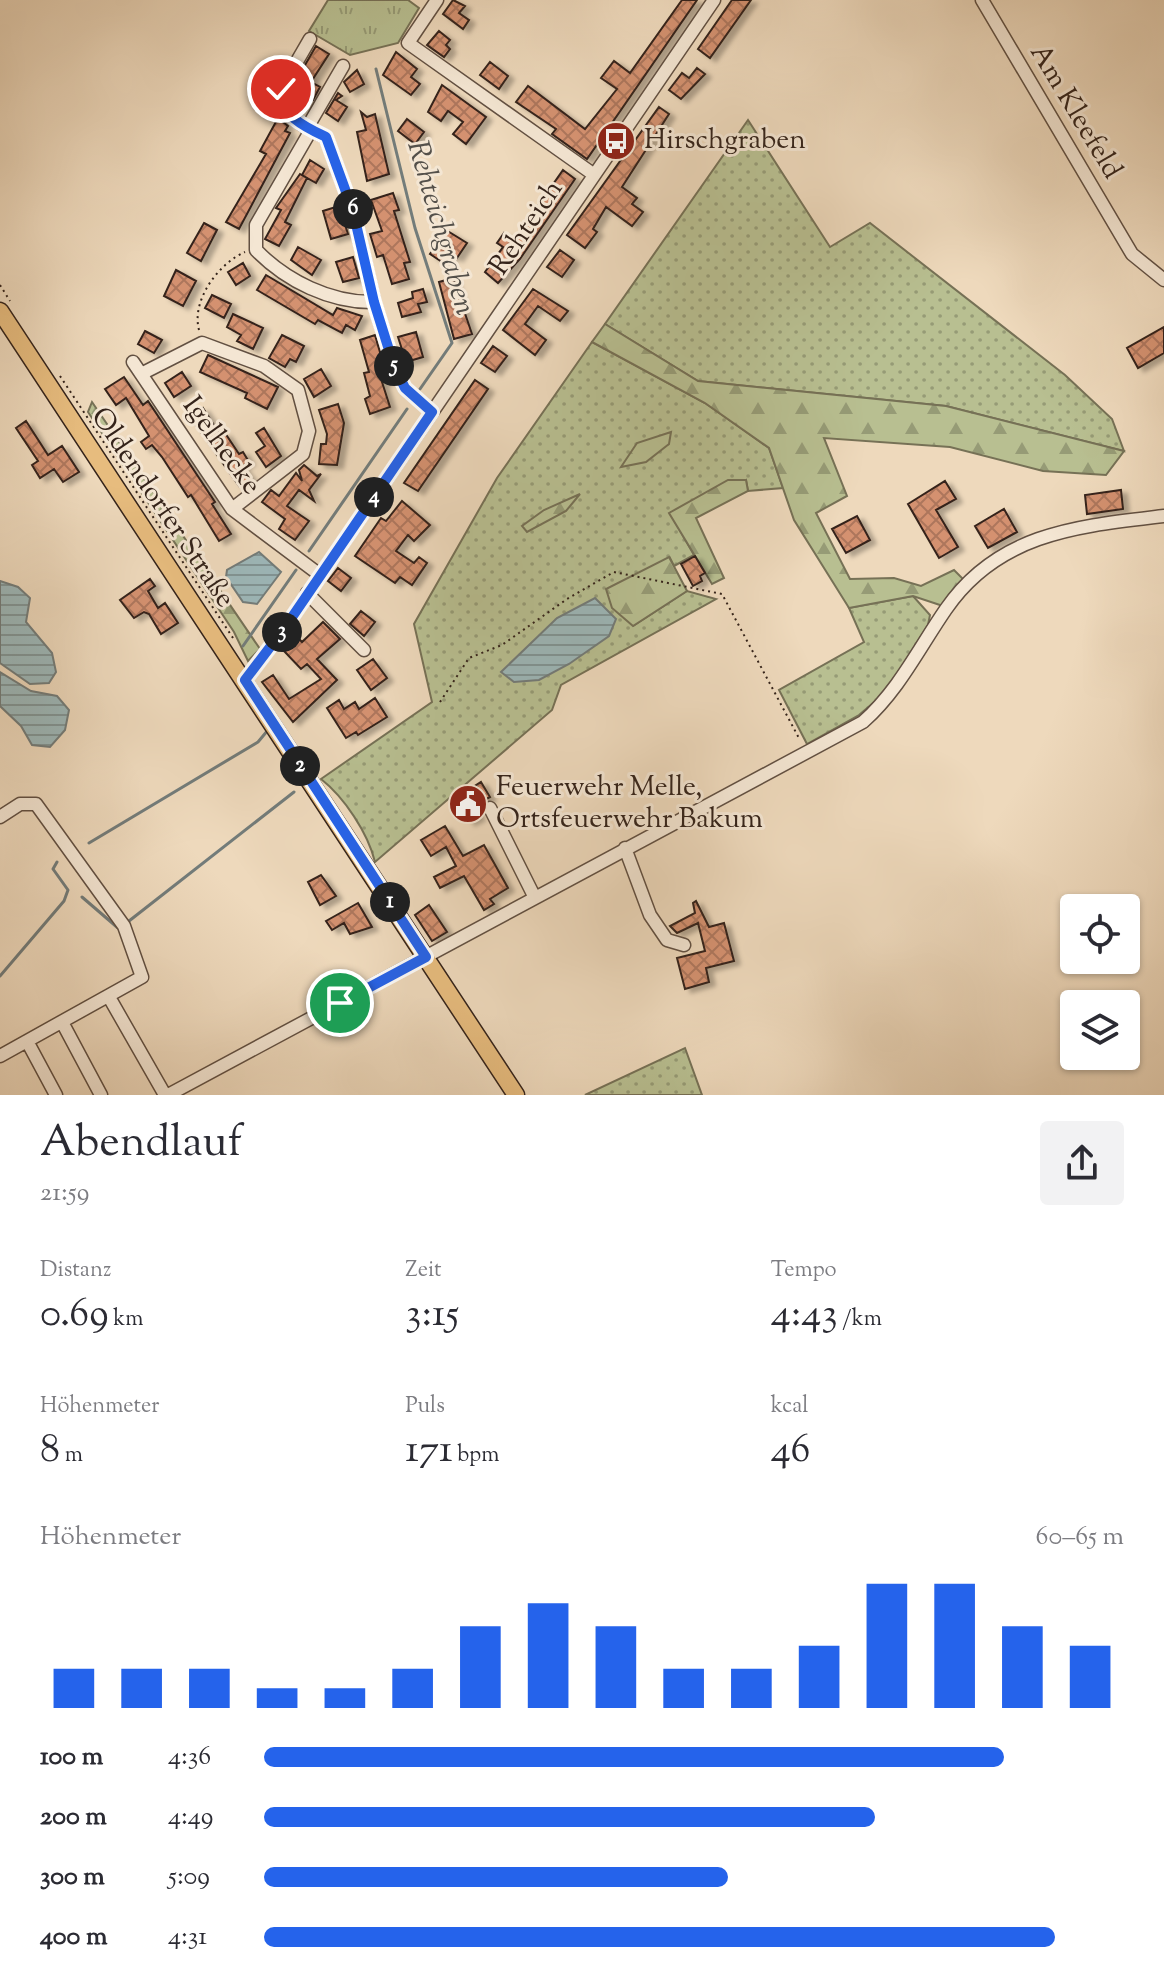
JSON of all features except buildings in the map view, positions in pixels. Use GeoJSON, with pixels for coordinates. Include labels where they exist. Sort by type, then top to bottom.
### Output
{"type":"FeatureCollection","features":[{"type":"Feature","properties":{"kind":"main road","name":"Oldendorfer Straße"},"geometry":{"type":"LineString","coordinates":[[0,311],[516,1095]]}},
{"type":"Feature","properties":{"kind":"street"},"geometry":{"type":"LineString","coordinates":[[437,0],[408,43],[593,174]]}},
{"type":"Feature","properties":{"kind":"street","name":"Rehteich"},"geometry":{"type":"LineString","coordinates":[[245,680],[714,0]]}},
{"type":"Feature","properties":{"kind":"street","name":"Am Kleefeld"},"geometry":{"type":"LineString","coordinates":[[982,0],[1132,254],[1164,280]]}},
{"type":"Feature","properties":{"kind":"street"},"geometry":{"type":"LineString","coordinates":[[310,39],[281,89],[280,97],[285,109],[309,129],[326,137],[353,211],[374,302],[394,366],[405,388],[432,412]]}},
{"type":"Feature","properties":{"kind":"street"},"geometry":{"type":"LineString","coordinates":[[343,66],[256,225],[256,250],[270,265],[312,288],[346,302],[374,302]]}},
{"type":"Feature","properties":{"kind":"street"},"geometry":{"type":"LineString","coordinates":[[141,374],[202,343],[264,366],[298,390],[309,431],[303,454],[232,509]]}},
{"type":"Feature","properties":{"kind":"street","name":"Igelhecke"},"geometry":{"type":"LineString","coordinates":[[133,362],[232,509],[320,575]]}},
{"type":"Feature","properties":{"kind":"street"},"geometry":{"type":"LineString","coordinates":[[109,997],[167,1095],[863,722],[885,702],[947,607],[988,567],[1039,537],[1072,527],[1164,516]]}},
{"type":"Feature","properties":{"kind":"street"},"geometry":{"type":"LineString","coordinates":[[307,593],[364,650]]}},
{"type":"Feature","properties":{"kind":"street"},"geometry":{"type":"LineString","coordinates":[[0,817],[20,804],[36,804],[124,926],[142,977],[0,1056]]}},
{"type":"Feature","properties":{"kind":"street"},"geometry":{"type":"LineString","coordinates":[[490,808],[535,898]]}},
{"type":"Feature","properties":{"kind":"street"},"geometry":{"type":"LineString","coordinates":[[625,848],[650,915],[667,940],[684,945]]}},
{"type":"Feature","properties":{"kind":"street"},"geometry":{"type":"LineString","coordinates":[[62,1022],[101,1095]]}},
{"type":"Feature","properties":{"kind":"street"},"geometry":{"type":"LineString","coordinates":[[27,1041],[56,1095]]}},
{"type":"Feature","properties":{"kind":"path"},"geometry":{"type":"LineString","coordinates":[[202,343],[197,324],[201,303],[220,268],[233,257],[256,250]]}},
{"type":"Feature","properties":{"kind":"path"},"geometry":{"type":"LineString","coordinates":[[440,702],[469,658],[502,645],[567,599],[614,572],[722,594],[790,716],[805,753]]}},
{"type":"Feature","properties":{"kind":"green space"},"geometry":{"type":"Polygon","coordinates":[[[328,0],[408,0],[419,8],[398,43],[350,55],[309,31],[328,0]]]}},
{"type":"Feature","properties":{"kind":"green space"},"geometry":{"type":"Polygon","coordinates":[[[748,120],[830,247],[870,223],[1065,375],[1112,419],[1124,451],[946,406],[698,381],[605,324],[748,120]]]}},
{"type":"Feature","properties":{"kind":"green space"},"geometry":{"type":"Polygon","coordinates":[[[605,324],[698,381],[946,406],[1124,451],[1106,475],[1043,471],[950,447],[824,438],[847,496],[816,513],[850,579],[894,578],[921,586],[954,570],[963,579],[943,606],[913,596],[849,608],[794,520],[769,448],[705,403],[592,342],[605,324]]]}},
{"type":"Feature","properties":{"kind":"green space"},"geometry":{"type":"Polygon","coordinates":[[[592,342],[705,403],[769,448],[783,488],[748,491],[746,480],[670,513],[694,555],[674,566],[670,558],[633,626],[687,591],[716,599],[561,685],[552,710],[375,862],[354,816],[321,779],[432,702],[414,624],[497,478],[592,342]]]}},
{"type":"Feature","properties":{"kind":"green space"},"geometry":{"type":"Polygon","coordinates":[[[92,402],[260,649],[248,661],[234,632],[88,412],[92,402]]]}},
{"type":"Feature","properties":{"kind":"green space"},"geometry":{"type":"Polygon","coordinates":[[[671,432],[669,444],[646,462],[621,467],[637,443],[671,432]]]}},
{"type":"Feature","properties":{"kind":"green space"},"geometry":{"type":"Polygon","coordinates":[[[728,480],[746,480],[748,491],[696,518],[724,578],[712,584],[669,513],[728,480]]]}},
{"type":"Feature","properties":{"kind":"green space"},"geometry":{"type":"Polygon","coordinates":[[[580,494],[566,511],[527,532],[522,526],[544,510],[580,494]]]}},
{"type":"Feature","properties":{"kind":"green space"},"geometry":{"type":"Polygon","coordinates":[[[669,557],[687,591],[633,626],[612,608],[606,589],[669,557]]]}},
{"type":"Feature","properties":{"kind":"green space"},"geometry":{"type":"Polygon","coordinates":[[[913,596],[930,615],[928,625],[886,692],[859,715],[807,744],[779,690],[864,642],[849,608],[913,596]]]}},
{"type":"Feature","properties":{"kind":"green space"},"geometry":{"type":"Polygon","coordinates":[[[685,1048],[702,1095],[585,1095],[685,1048]]]}},
{"type":"Feature","properties":{"kind":"water"},"geometry":{"type":"Polygon","coordinates":[[[259,552],[281,572],[257,604],[243,602],[226,577],[227,570],[259,552]]]}},
{"type":"Feature","properties":{"kind":"water"},"geometry":{"type":"Polygon","coordinates":[[[0,581],[18,587],[30,598],[26,622],[52,653],[56,672],[49,683],[30,684],[0,663],[0,581]]]}},
{"type":"Feature","properties":{"kind":"water"},"geometry":{"type":"Polygon","coordinates":[[[595,598],[616,619],[609,636],[569,664],[539,680],[514,682],[501,672],[557,618],[595,598]]]}},
{"type":"Feature","properties":{"kind":"water"},"geometry":{"type":"Polygon","coordinates":[[[0,672],[31,691],[57,696],[69,710],[65,730],[50,747],[32,745],[21,726],[0,706],[0,672]]]}},
{"type":"Feature","properties":{"kind":"waterway","name":"Rehteichgraben"},"geometry":{"type":"LineString","coordinates":[[376,69],[415,228],[452,343],[420,389]]}},
{"type":"Feature","properties":{"kind":"waterway","name":"Rehteichgraben"},"geometry":{"type":"LineString","coordinates":[[309,551],[407,409]]}},
{"type":"Feature","properties":{"kind":"waterway","name":"Rehteichgraben"},"geometry":{"type":"LineString","coordinates":[[243,646],[296,570]]}},
{"type":"Feature","properties":{"kind":"waterway","name":"Rehteichgraben"},"geometry":{"type":"LineString","coordinates":[[89,843],[258,742],[268,730]]}},
{"type":"Feature","properties":{"kind":"waterway"},"geometry":{"type":"LineString","coordinates":[[129,921],[294,792]]}},
{"type":"Feature","properties":{"kind":"waterway","name":"Rehteichgraben"},"geometry":{"type":"LineString","coordinates":[[0,976],[64,901],[68,890],[53,869],[57,862]]}},
{"type":"Feature","properties":{"kind":"waterway"},"geometry":{"type":"LineString","coordinates":[[82,897],[118,928]]}},
{"type":"Feature","properties":{"kind":"place","name":"Hirschgraben"},"geometry":{"type":"Point","coordinates":[616,141]}},
{"type":"Feature","properties":{"kind":"place","name":"Feuerwehr Melle, Ortsfeuerwehr Bakum"},"geometry":{"type":"Point","coordinates":[468,804]}},
{"type":"Feature","properties":{"kind":"route"},"geometry":{"type":"LineString","coordinates":[[281,89],[280,97],[285,109],[297,121],[326,137],[353,211],[374,302],[394,366],[405,388],[432,412],[286,626],[245,680],[426,957],[340,1003]]}}]}
